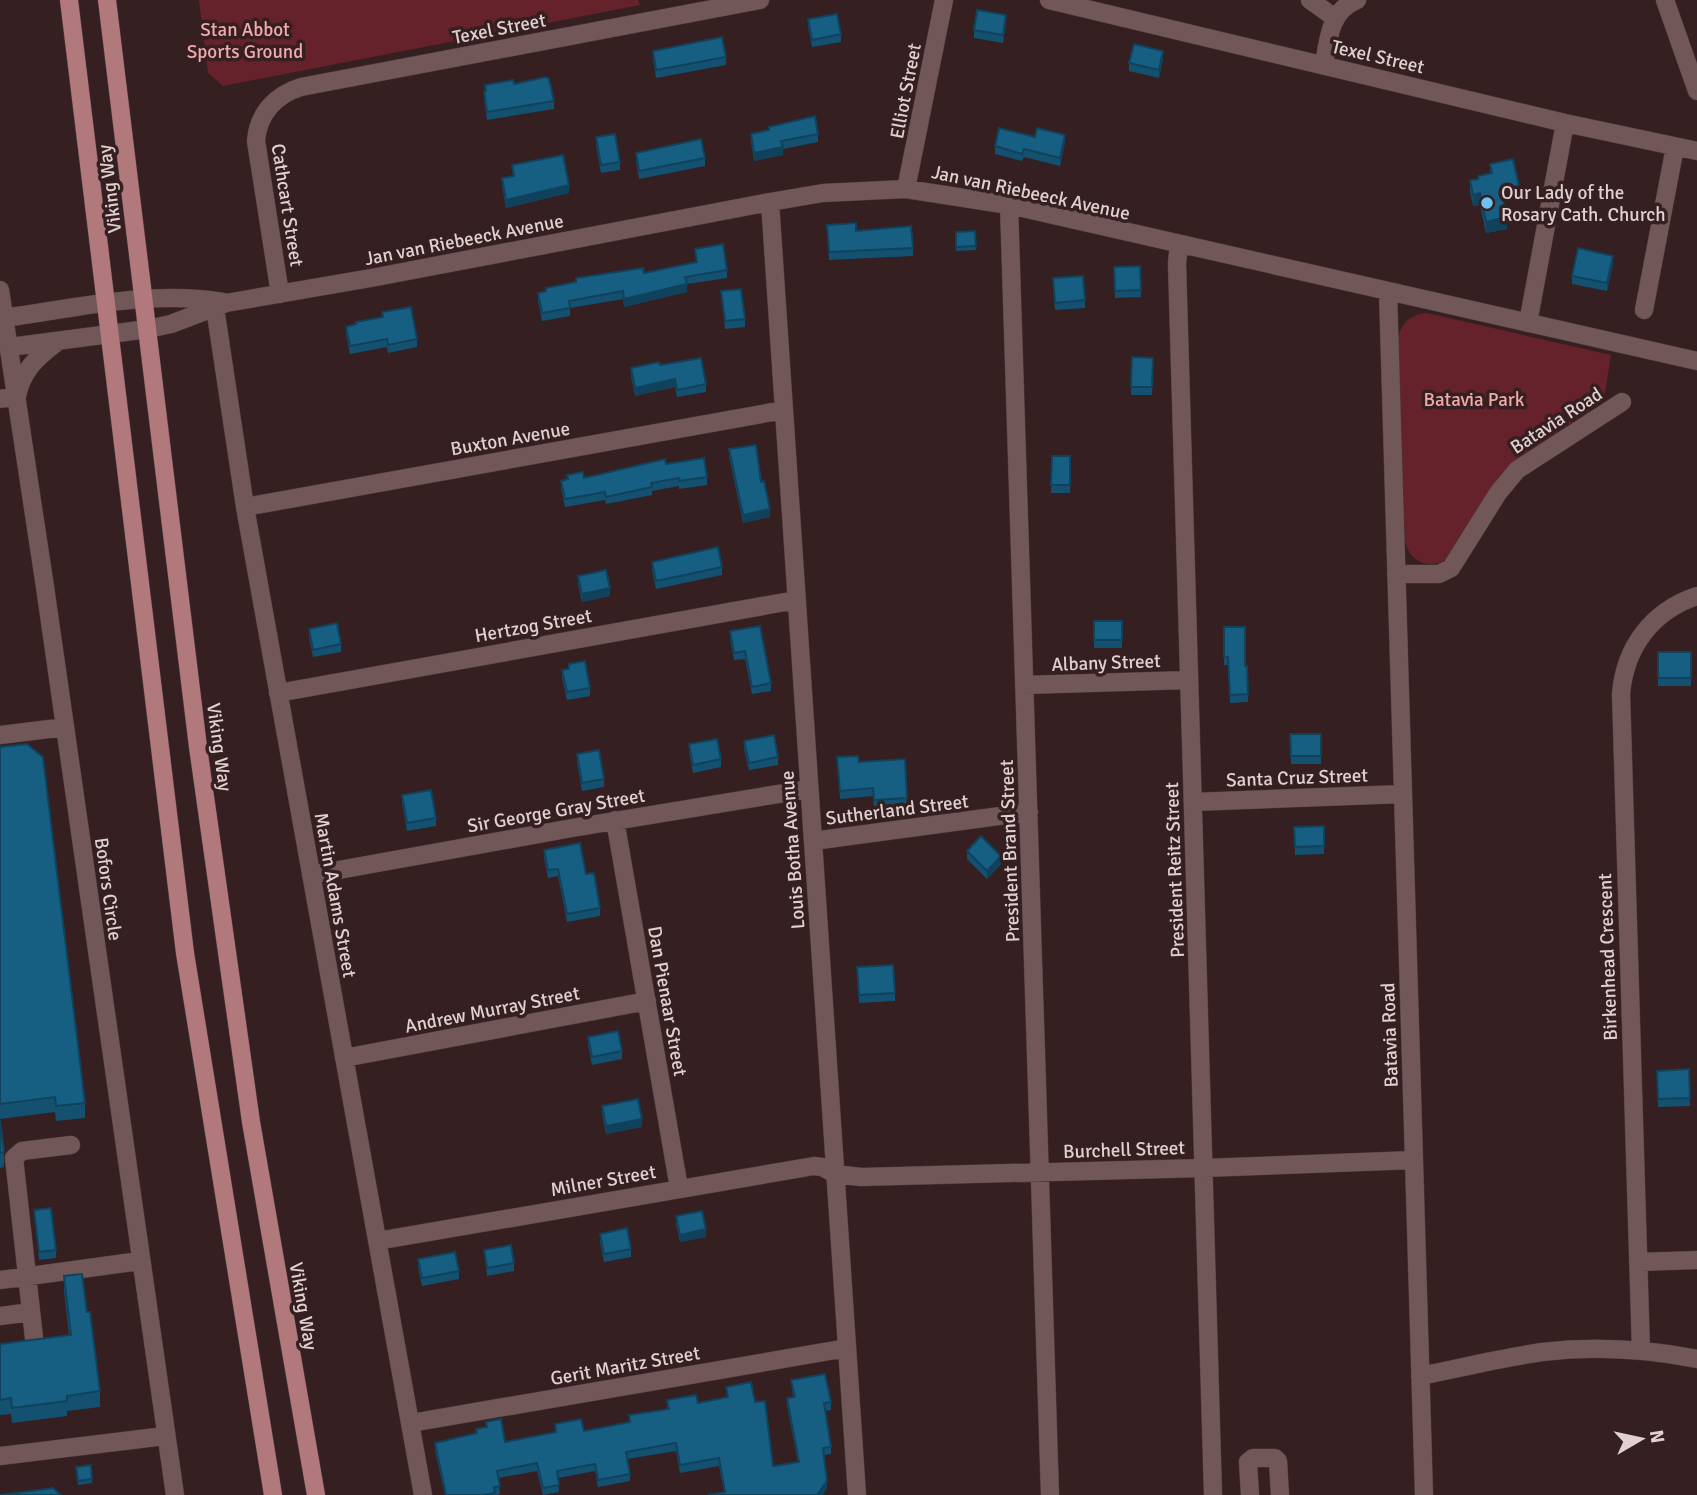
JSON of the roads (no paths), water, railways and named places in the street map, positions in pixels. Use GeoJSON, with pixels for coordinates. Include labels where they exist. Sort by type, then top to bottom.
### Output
{"type":"FeatureCollection","features":[{"type":"Feature","properties":{"kind":"main road","name":"Viking Way"},"geometry":{"type":"LineString","coordinates":[[69,0],[186,953],[273,1495]]}},
{"type":"Feature","properties":{"kind":"main road","name":"Viking Way"},"geometry":{"type":"LineString","coordinates":[[107,0],[198,747],[251,1122],[316,1495]]}},
{"type":"Feature","properties":{"kind":"street","name":"Texel Street"},"geometry":{"type":"LineString","coordinates":[[260,122],[278,98],[301,87],[671,8],[760,0]]}},
{"type":"Feature","properties":{"kind":"street","name":"Elliot Street"},"geometry":{"type":"LineString","coordinates":[[906,189],[944,0]]}},
{"type":"Feature","properties":{"kind":"street","name":"Texel Street"},"geometry":{"type":"LineString","coordinates":[[1049,0],[1697,151]]}},
{"type":"Feature","properties":{"kind":"street"},"geometry":{"type":"LineString","coordinates":[[1310,0],[1335,18]]}},
{"type":"Feature","properties":{"kind":"street"},"geometry":{"type":"LineString","coordinates":[[1324,65],[1335,18],[1344,6],[1357,0]]}},
{"type":"Feature","properties":{"kind":"street"},"geometry":{"type":"LineString","coordinates":[[1665,0],[1696,87]]}},
{"type":"Feature","properties":{"kind":"street","name":"Cathcart Street"},"geometry":{"type":"LineString","coordinates":[[260,122],[256,147],[280,294]]}},
{"type":"Feature","properties":{"kind":"street"},"geometry":{"type":"LineString","coordinates":[[1528,323],[1565,122]]}},
{"type":"Feature","properties":{"kind":"street"},"geometry":{"type":"LineString","coordinates":[[1644,310],[1675,147]]}},
{"type":"Feature","properties":{"kind":"street","name":"Jan van Riebeeck Avenue"},"geometry":{"type":"LineString","coordinates":[[10,347],[148,329],[171,324],[218,304],[770,202],[858,190],[906,189],[1009,205],[1697,361]]}},
{"type":"Feature","properties":{"kind":"street","name":"Louis Botha Avenue"},"geometry":{"type":"LineString","coordinates":[[770,202],[857,1495]]}},
{"type":"Feature","properties":{"kind":"street","name":"President Brand Street"},"geometry":{"type":"LineString","coordinates":[[1009,205],[1050,1495]]}},
{"type":"Feature","properties":{"kind":"street","name":"President Reitz Street"},"geometry":{"type":"LineString","coordinates":[[1179,244],[1213,1495]]}},
{"type":"Feature","properties":{"kind":"street","name":"Bofors Circle"},"geometry":{"type":"LineString","coordinates":[[0,290],[10,347],[9,398],[65,727],[174,1495]]}},
{"type":"Feature","properties":{"kind":"street","name":"Batavia Road"},"geometry":{"type":"LineString","coordinates":[[1388,292],[1424,1495]]}},
{"type":"Feature","properties":{"kind":"street","name":"Jan van Riebeeck Avenue"},"geometry":{"type":"LineString","coordinates":[[4,318],[144,298],[168,297],[218,304]]}},
{"type":"Feature","properties":{"kind":"street","name":"Martin Adams Street"},"geometry":{"type":"LineString","coordinates":[[218,304],[245,507],[424,1495]]}},
{"type":"Feature","properties":{"kind":"street"},"geometry":{"type":"LineString","coordinates":[[9,398],[29,367],[59,341]]}},
{"type":"Feature","properties":{"kind":"street","name":"Batavia Road"},"geometry":{"type":"LineString","coordinates":[[1396,574],[1440,573],[1451,568],[1511,477],[1524,465],[1622,402]]}},
{"type":"Feature","properties":{"kind":"street","name":"Buxton Avenue"},"geometry":{"type":"LineString","coordinates":[[245,507],[784,410]]}},
{"type":"Feature","properties":{"kind":"street","name":"Birkenhead Crescent"},"geometry":{"type":"LineString","coordinates":[[1641,1352],[1621,694],[1626,664],[1640,636],[1672,606],[1697,596]]}},
{"type":"Feature","properties":{"kind":"street","name":"Hertzog Street"},"geometry":{"type":"LineString","coordinates":[[278,693],[796,600]]}},
{"type":"Feature","properties":{"kind":"street","name":"Albany Street"},"geometry":{"type":"LineString","coordinates":[[1024,685],[1189,680]]}},
{"type":"Feature","properties":{"kind":"street"},"geometry":{"type":"LineString","coordinates":[[0,735],[65,727]]}},
{"type":"Feature","properties":{"kind":"street","name":"Sir George Gray Street"},"geometry":{"type":"LineString","coordinates":[[311,874],[809,789]]}},
{"type":"Feature","properties":{"kind":"street","name":"Santa Cruz Street"},"geometry":{"type":"LineString","coordinates":[[1193,802],[1403,794]]}},
{"type":"Feature","properties":{"kind":"street","name":"Sutherland Street"},"geometry":{"type":"LineString","coordinates":[[813,841],[1028,812]]}},
{"type":"Feature","properties":{"kind":"street","name":"Dan Pienaar Street"},"geometry":{"type":"LineString","coordinates":[[615,820],[679,1188]]}},
{"type":"Feature","properties":{"kind":"street","name":"Andrew Murray Street"},"geometry":{"type":"LineString","coordinates":[[344,1058],[647,1001]]}},
{"type":"Feature","properties":{"kind":"street"},"geometry":{"type":"LineString","coordinates":[[34,1338],[14,1158],[22,1151],[71,1145]]}},
{"type":"Feature","properties":{"kind":"street","name":"Burchell Street"},"geometry":{"type":"LineString","coordinates":[[835,1174],[861,1177],[1040,1173],[1413,1160]]}},
{"type":"Feature","properties":{"kind":"street","name":"Milner Street"},"geometry":{"type":"LineString","coordinates":[[377,1241],[814,1166],[835,1174]]}},
{"type":"Feature","properties":{"kind":"street"},"geometry":{"type":"LineString","coordinates":[[1638,1262],[1697,1260]]}},
{"type":"Feature","properties":{"kind":"street"},"geometry":{"type":"LineString","coordinates":[[0,1280],[140,1261]]}},
{"type":"Feature","properties":{"kind":"street"},"geometry":{"type":"LineString","coordinates":[[0,1316],[31,1312]]}},
{"type":"Feature","properties":{"kind":"street","name":"Gerit Maritz Street"},"geometry":{"type":"LineString","coordinates":[[411,1423],[847,1348]]}},
{"type":"Feature","properties":{"kind":"street"},"geometry":{"type":"LineString","coordinates":[[1420,1376],[1543,1352],[1641,1352],[1697,1359]]}},
{"type":"Feature","properties":{"kind":"street"},"geometry":{"type":"LineString","coordinates":[[0,1456],[165,1436]]}},
{"type":"Feature","properties":{"kind":"street"},"geometry":{"type":"LineString","coordinates":[[1250,1495],[1248,1462],[1253,1458],[1275,1458],[1278,1461],[1280,1495]]}},
{"type":"Feature","properties":{"kind":"place","name":"Our Lady of the Rosary Cath. Church"},"geometry":{"type":"Point","coordinates":[1487,203]}},
{"type":"Feature","properties":{"kind":"park label","name":"Stan Abbot Sports Ground"},"geometry":{"type":"Point","coordinates":[245,40]}},
{"type":"Feature","properties":{"kind":"park label","name":"Batavia Park"},"geometry":{"type":"Point","coordinates":[1474,399]}}]}
